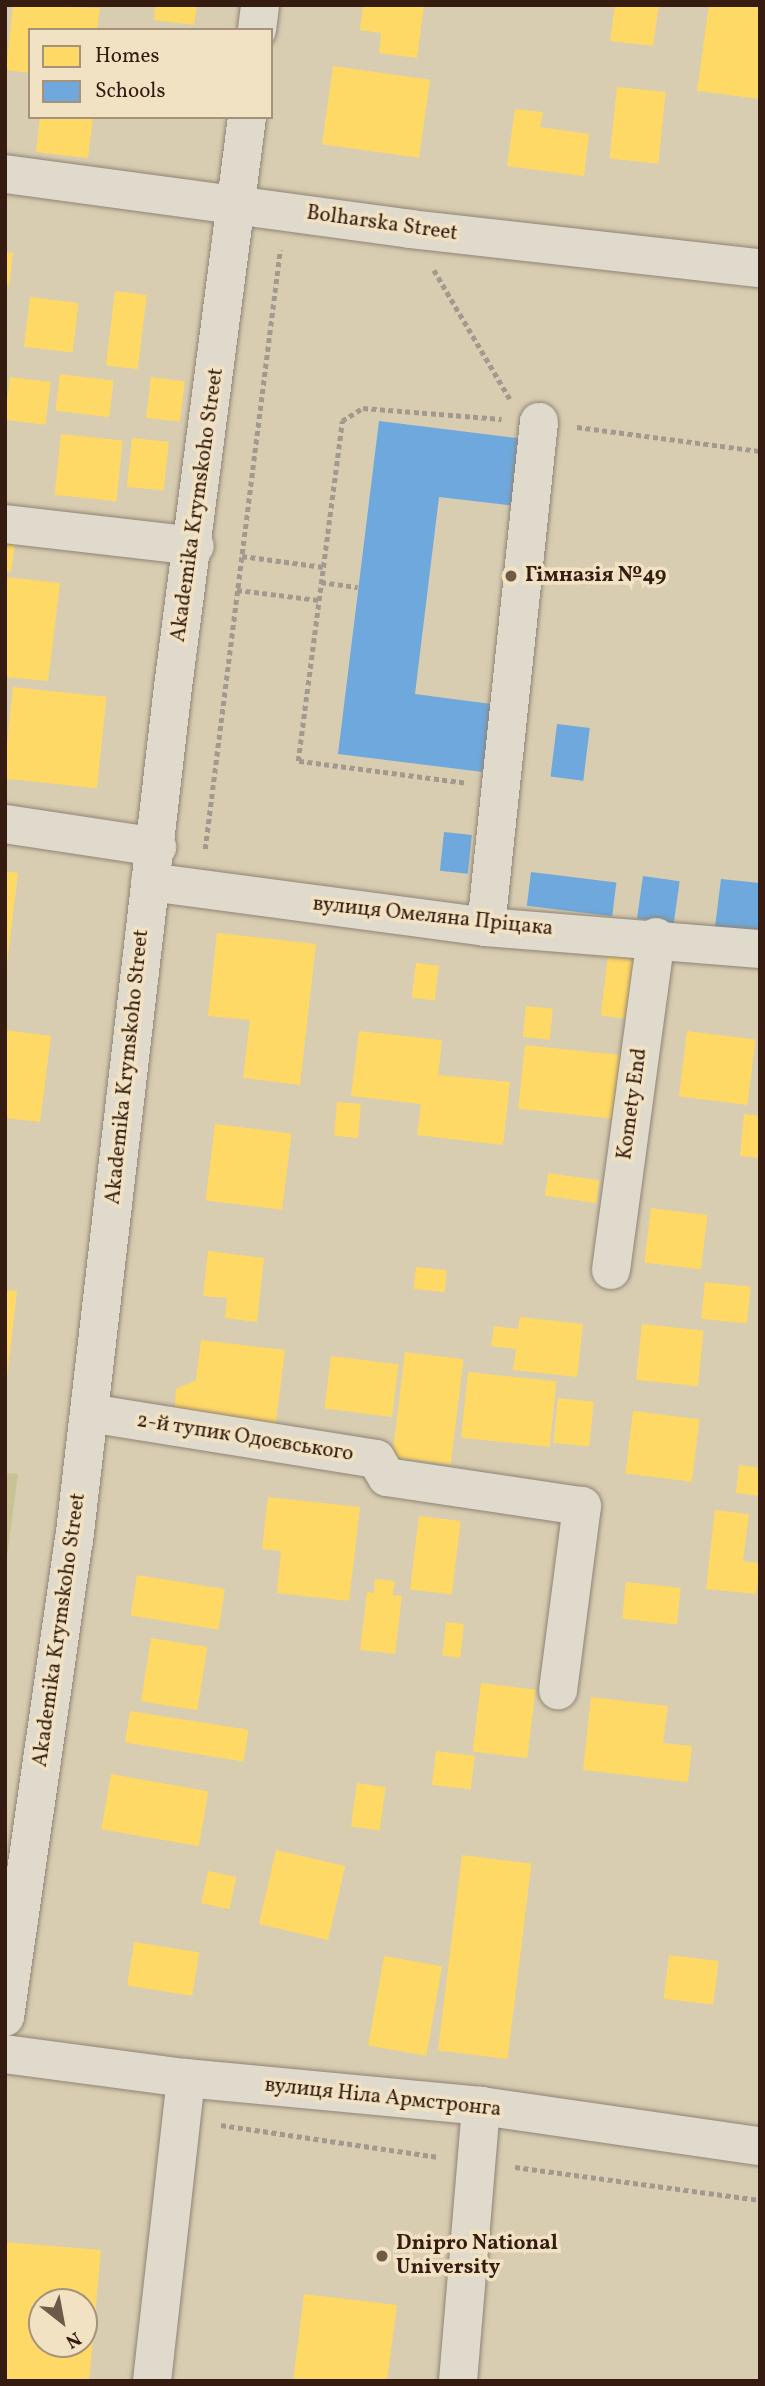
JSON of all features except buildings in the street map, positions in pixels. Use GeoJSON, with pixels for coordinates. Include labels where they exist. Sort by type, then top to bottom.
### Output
{"type":"FeatureCollection","features":[{"type":"Feature","properties":{"kind":"street"},"geometry":{"type":"LineString","coordinates":[[257,28],[260,5]]}},
{"type":"Feature","properties":{"kind":"street","name":"Akademika Krymskoho Street"},"geometry":{"type":"LineString","coordinates":[[5,2017],[89,1413],[173,687],[195,547],[247,119]]}},
{"type":"Feature","properties":{"kind":"street","name":"Bolharska Street"},"geometry":{"type":"LineString","coordinates":[[5,174],[410,229],[760,268]]}},
{"type":"Feature","properties":{"kind":"street"},"geometry":{"type":"LineString","coordinates":[[486,927],[531,421]]}},
{"type":"Feature","properties":{"kind":"street"},"geometry":{"type":"LineString","coordinates":[[5,524],[195,547]]}},
{"type":"Feature","properties":{"kind":"street","name":"вулиця Омеляна Пріцака"},"geometry":{"type":"LineString","coordinates":[[5,824],[153,864],[200,888],[486,927],[656,937],[760,949]]}},
{"type":"Feature","properties":{"kind":"street","name":"Komety End"},"geometry":{"type":"LineString","coordinates":[[611,1270],[656,937]]}},
{"type":"Feature","properties":{"kind":"street","name":"2-й тупик Одоєвського"},"geometry":{"type":"LineString","coordinates":[[89,1413],[376,1459],[387,1477],[582,1506],[558,1690]]}},
{"type":"Feature","properties":{"kind":"street","name":"вулиця Ніла Армстронга"},"geometry":{"type":"LineString","coordinates":[[5,2054],[186,2078],[481,2106],[760,2146]]}},
{"type":"Feature","properties":{"kind":"street"},"geometry":{"type":"LineString","coordinates":[[152,2381],[186,2078]]}},
{"type":"Feature","properties":{"kind":"street"},"geometry":{"type":"LineString","coordinates":[[458,2381],[481,2106]]}},
{"type":"Feature","properties":{"kind":"path"},"geometry":{"type":"LineString","coordinates":[[200,888],[285,211]]}},
{"type":"Feature","properties":{"kind":"path"},"geometry":{"type":"LineString","coordinates":[[410,229],[531,421]]}},
{"type":"Feature","properties":{"kind":"path"},"geometry":{"type":"LineString","coordinates":[[472,784],[298,761],[342,421],[363,408],[531,421],[760,451]]}},
{"type":"Feature","properties":{"kind":"path"},"geometry":{"type":"LineString","coordinates":[[242,556],[323,567]]}},
{"type":"Feature","properties":{"kind":"path"},"geometry":{"type":"LineString","coordinates":[[321,582],[358,587]]}},
{"type":"Feature","properties":{"kind":"path"},"geometry":{"type":"LineString","coordinates":[[237,590],[319,600]]}},
{"type":"Feature","properties":{"kind":"path"},"geometry":{"type":"LineString","coordinates":[[182,2119],[760,2200]]}},
{"type":"Feature","properties":{"kind":"shaded area"},"geometry":{"type":"Polygon","coordinates":[[[5,1473],[18,1474],[6,1564],[5,1564],[5,1473]]]}},
{"type":"Feature","properties":{"kind":"place","name":"Гімназія №49"},"geometry":{"type":"Point","coordinates":[511,576]}},
{"type":"Feature","properties":{"kind":"place","name":"Dnipro National University"},"geometry":{"type":"Point","coordinates":[382,2256]}}]}
